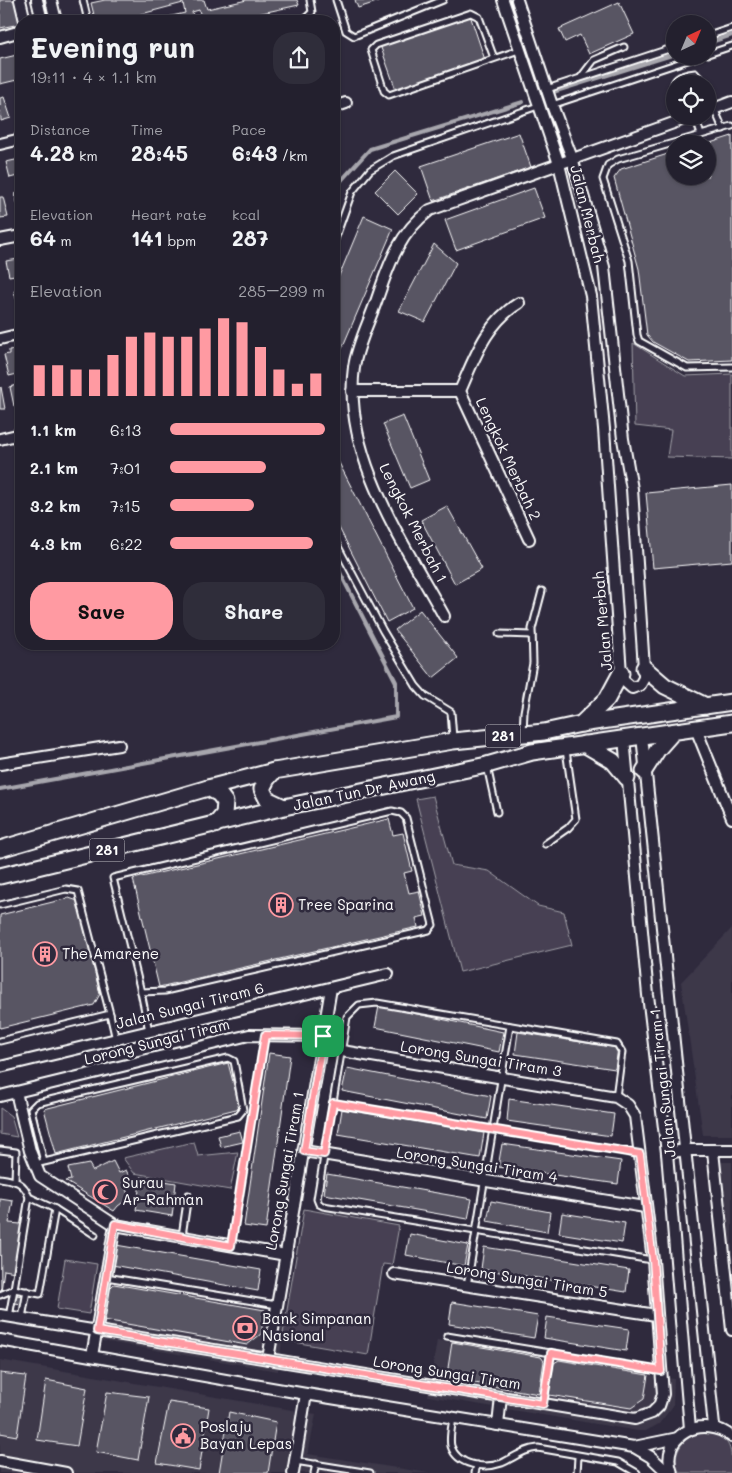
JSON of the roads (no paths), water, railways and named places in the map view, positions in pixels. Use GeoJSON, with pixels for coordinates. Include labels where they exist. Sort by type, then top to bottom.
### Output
{"type":"FeatureCollection","features":[{"type":"Feature","properties":{"kind":"main road"},"geometry":{"type":"LineString","coordinates":[[644,668],[665,686],[706,706]]}},
{"type":"Feature","properties":{"kind":"main road"},"geometry":{"type":"LineString","coordinates":[[581,724],[607,699],[621,673]]}},
{"type":"Feature","properties":{"kind":"main road","name":"Jalan Tun Dr Awang"},"geometry":{"type":"LineString","coordinates":[[0,849],[208,788],[274,772],[452,741],[523,735],[581,724],[732,702]]}},
{"type":"Feature","properties":{"kind":"main road","name":"Jalan Tun Dr Awang"},"geometry":{"type":"LineString","coordinates":[[0,876],[284,807],[487,766],[532,752],[732,723]]}},
{"type":"Feature","properties":{"kind":"main road"},"geometry":{"type":"LineString","coordinates":[[644,771],[658,749],[673,732]]}},
{"type":"Feature","properties":{"kind":"main road"},"geometry":{"type":"LineString","coordinates":[[584,744],[612,761],[627,778]]}},
{"type":"Feature","properties":{"kind":"main road"},"geometry":{"type":"LineString","coordinates":[[274,772],[266,779],[262,789],[267,798],[284,807]]}},
{"type":"Feature","properties":{"kind":"main road"},"geometry":{"type":"LineString","coordinates":[[208,788],[219,794],[225,802],[224,814],[215,825]]}},
{"type":"Feature","properties":{"kind":"street"},"geometry":{"type":"LineString","coordinates":[[20,0],[24,15]]}},
{"type":"Feature","properties":{"kind":"street"},"geometry":{"type":"LineString","coordinates":[[37,0],[41,15]]}},
{"type":"Feature","properties":{"kind":"street"},"geometry":{"type":"LineString","coordinates":[[51,0],[55,15]]}},
{"type":"Feature","properties":{"kind":"street","name":"Jalan Merbah"},"geometry":{"type":"LineString","coordinates":[[504,0],[519,50],[559,164],[591,296],[604,429],[621,673],[627,684],[632,688],[637,687],[644,678],[644,668],[632,489],[623,439],[611,313],[604,267],[572,158],[546,89],[518,0]]}},
{"type":"Feature","properties":{"kind":"street"},"geometry":{"type":"LineString","coordinates":[[0,37],[15,33]]}},
{"type":"Feature","properties":{"kind":"street"},"geometry":{"type":"LineString","coordinates":[[716,108],[732,102]]}},
{"type":"Feature","properties":{"kind":"street"},"geometry":{"type":"LineString","coordinates":[[340,105],[346,103]]}},
{"type":"Feature","properties":{"kind":"street","name":"Lengkok Merbah 1"},"geometry":{"type":"LineString","coordinates":[[444,616],[399,536],[368,473],[353,410],[354,366],[392,255],[405,234],[417,220],[430,210],[447,202],[666,125]]}},
{"type":"Feature","properties":{"kind":"street"},"geometry":{"type":"LineString","coordinates":[[0,144],[15,140]]}},
{"type":"Feature","properties":{"kind":"street"},"geometry":{"type":"LineString","coordinates":[[0,240],[15,237]]}},
{"type":"Feature","properties":{"kind":"street","name":"Lengkok Merbah 2"},"geometry":{"type":"LineString","coordinates":[[519,303],[505,312],[493,324],[482,340],[460,391],[529,539]]}},
{"type":"Feature","properties":{"kind":"street"},"geometry":{"type":"LineString","coordinates":[[0,339],[15,335]]}},
{"type":"Feature","properties":{"kind":"street","name":"Lengkok Merbah 2"},"geometry":{"type":"LineString","coordinates":[[352,391],[460,391]]}},
{"type":"Feature","properties":{"kind":"street"},"geometry":{"type":"LineString","coordinates":[[0,439],[15,435]]}},
{"type":"Feature","properties":{"kind":"street"},"geometry":{"type":"LineString","coordinates":[[696,729],[732,818]]}},
{"type":"Feature","properties":{"kind":"street","name":"Jalan Sungai Tiram 1"},"geometry":{"type":"LineString","coordinates":[[642,736],[644,771],[714,1426]]}},
{"type":"Feature","properties":{"kind":"street","name":"Jalan Sungai Tiram 1"},"geometry":{"type":"LineString","coordinates":[[624,738],[648,995],[667,1152],[690,1429]]}},
{"type":"Feature","properties":{"kind":"street"},"geometry":{"type":"LineString","coordinates":[[0,764],[119,745]]}},
{"type":"Feature","properties":{"kind":"street","name":"Jalan Sungai Tiram 6"},"geometry":{"type":"LineString","coordinates":[[0,1068],[388,974]]}},
{"type":"Feature","properties":{"kind":"street","name":"Lorong Sungai Tiram 1"},"geometry":{"type":"LineString","coordinates":[[268,1359],[332,988]]}},
{"type":"Feature","properties":{"kind":"street","name":"Lorong Sungai Tiram"},"geometry":{"type":"LineString","coordinates":[[0,1096],[249,1035],[323,1036]]}},
{"type":"Feature","properties":{"kind":"street","name":"Lorong Sungai Tiram 3"},"geometry":{"type":"LineString","coordinates":[[342,1051],[616,1097]]}},
{"type":"Feature","properties":{"kind":"street"},"geometry":{"type":"LineString","coordinates":[[16,1092],[39,1163],[37,1171],[44,1179],[115,1224],[286,1255]]}},
{"type":"Feature","properties":{"kind":"street","name":"Lorong Sungai Tiram"},"geometry":{"type":"LineString","coordinates":[[5,1316],[634,1419],[643,1418],[659,1406],[663,1394],[653,1260],[635,1116],[628,1105],[616,1097]]}},
{"type":"Feature","properties":{"kind":"street"},"geometry":{"type":"LineString","coordinates":[[667,1152],[732,1150]]}},
{"type":"Feature","properties":{"kind":"street","name":"Lorong Sungai Tiram 4"},"geometry":{"type":"LineString","coordinates":[[304,1151],[645,1207]]}},
{"type":"Feature","properties":{"kind":"street"},"geometry":{"type":"LineString","coordinates":[[713,1151],[732,1330]]}},
{"type":"Feature","properties":{"kind":"street"},"geometry":{"type":"LineString","coordinates":[[92,1356],[115,1224]]}},
{"type":"Feature","properties":{"kind":"street","name":"Lorong Sungai Tiram 5"},"geometry":{"type":"LineString","coordinates":[[394,1274],[656,1315]]}},
{"type":"Feature","properties":{"kind":"street"},"geometry":{"type":"LineString","coordinates":[[0,1340],[306,1394],[634,1447],[678,1438]]}},
{"type":"Feature","properties":{"kind":"street"},"geometry":{"type":"LineString","coordinates":[[293,1473],[306,1394]]}},
{"type":"Feature","properties":{"kind":"street"},"geometry":{"type":"LineString","coordinates":[[498,1425],[501,1397]]}},
{"type":"Feature","properties":{"kind":"street"},"geometry":{"type":"LineString","coordinates":[[672,1473],[670,1458],[672,1447],[678,1438],[690,1429],[697,1426],[714,1426],[732,1437]]}},
{"type":"Feature","properties":{"kind":"street"},"geometry":{"type":"LineString","coordinates":[[634,1447],[651,1457],[668,1473]]}},
{"type":"Feature","properties":{"kind":"street"},"geometry":{"type":"LineString","coordinates":[[0,1461],[66,1473]]}},
{"type":"Feature","properties":{"kind":"lane"},"geometry":{"type":"LineString","coordinates":[[83,0],[87,15]]}},
{"type":"Feature","properties":{"kind":"lane"},"geometry":{"type":"LineString","coordinates":[[309,15],[312,12],[310,0]]}},
{"type":"Feature","properties":{"kind":"lane"},"geometry":{"type":"LineString","coordinates":[[336,0],[346,31],[354,36],[443,0]]}},
{"type":"Feature","properties":{"kind":"lane"},"geometry":{"type":"LineString","coordinates":[[494,58],[480,17],[471,13],[376,45],[372,50],[384,91],[389,95],[519,50]]}},
{"type":"Feature","properties":{"kind":"lane"},"geometry":{"type":"LineString","coordinates":[[716,33],[732,28]]}},
{"type":"Feature","properties":{"kind":"lane"},"geometry":{"type":"LineString","coordinates":[[716,51],[732,46]]}},
{"type":"Feature","properties":{"kind":"lane"},"geometry":{"type":"LineString","coordinates":[[580,77],[594,60],[624,47]]}},
{"type":"Feature","properties":{"kind":"lane"},"geometry":{"type":"LineString","coordinates":[[546,89],[666,50]]}},
{"type":"Feature","properties":{"kind":"lane"},"geometry":{"type":"LineString","coordinates":[[552,105],[673,65]]}},
{"type":"Feature","properties":{"kind":"lane"},"geometry":{"type":"LineString","coordinates":[[681,75],[695,73],[697,75]]}},
{"type":"Feature","properties":{"kind":"lane"},"geometry":{"type":"LineString","coordinates":[[340,225],[352,192],[370,170],[393,156],[538,106]]}},
{"type":"Feature","properties":{"kind":"lane"},"geometry":{"type":"LineString","coordinates":[[716,118],[723,128]]}},
{"type":"Feature","properties":{"kind":"lane"},"geometry":{"type":"LineString","coordinates":[[694,125],[701,135],[732,126]]}},
{"type":"Feature","properties":{"kind":"lane"},"geometry":{"type":"LineString","coordinates":[[666,145],[618,159],[608,165],[603,179],[629,261],[637,335],[640,341],[687,368],[732,367]]}},
{"type":"Feature","properties":{"kind":"lane"},"geometry":{"type":"LineString","coordinates":[[340,550],[383,631],[416,686],[425,696],[451,712],[452,741]]}},
{"type":"Feature","properties":{"kind":"lane"},"geometry":{"type":"LineString","coordinates":[[523,735],[524,712],[533,670],[532,635],[542,591]]}},
{"type":"Feature","properties":{"kind":"lane"},"geometry":{"type":"LineString","coordinates":[[499,634],[532,635]]}},
{"type":"Feature","properties":{"kind":"lane"},"geometry":{"type":"LineString","coordinates":[[545,844],[568,828],[576,819],[566,746]]}},
{"type":"Feature","properties":{"kind":"lane"},"geometry":{"type":"LineString","coordinates":[[487,766],[497,812]]}},
{"type":"Feature","properties":{"kind":"lane"},"geometry":{"type":"LineString","coordinates":[[140,992],[165,991],[429,930],[433,925],[406,818],[401,812],[392,811],[112,878],[149,1032]]}},
{"type":"Feature","properties":{"kind":"lane"},"geometry":{"type":"LineString","coordinates":[[0,905],[66,889],[78,891],[116,1040]]}},
{"type":"Feature","properties":{"kind":"lane"},"geometry":{"type":"LineString","coordinates":[[616,1097],[622,1052],[617,1044],[374,1002],[359,1005],[348,1014],[324,1154],[319,1204],[653,1260]]}},
{"type":"Feature","properties":{"kind":"lane"},"geometry":{"type":"LineString","coordinates":[[0,1040],[110,1014]]}},
{"type":"Feature","properties":{"kind":"lane"},"geometry":{"type":"LineString","coordinates":[[467,1286],[510,1026]]}},
{"type":"Feature","properties":{"kind":"lane"},"geometry":{"type":"LineString","coordinates":[[231,1246],[265,1035]]}},
{"type":"Feature","properties":{"kind":"lane"},"geometry":{"type":"LineString","coordinates":[[231,1059],[234,1061],[244,1110],[238,1116],[39,1163],[31,1109],[33,1105],[128,1080],[231,1059]]}},
{"type":"Feature","properties":{"kind":"lane"},"geometry":{"type":"LineString","coordinates":[[124,1066],[128,1080]]}},
{"type":"Feature","properties":{"kind":"lane"},"geometry":{"type":"LineString","coordinates":[[333,1103],[640,1154]]}},
{"type":"Feature","properties":{"kind":"lane"},"geometry":{"type":"LineString","coordinates":[[0,1150],[16,1152],[15,1180]]}},
{"type":"Feature","properties":{"kind":"lane"},"geometry":{"type":"LineString","coordinates":[[0,1178],[15,1180],[26,1188],[30,1197],[14,1289],[5,1316]]}},
{"type":"Feature","properties":{"kind":"lane"},"geometry":{"type":"LineString","coordinates":[[182,1237],[188,1195]]}},
{"type":"Feature","properties":{"kind":"lane"},"geometry":{"type":"LineString","coordinates":[[30,1197],[95,1234]]}},
{"type":"Feature","properties":{"kind":"lane"},"geometry":{"type":"LineString","coordinates":[[0,1295],[14,1289],[40,1294],[55,1210]]}},
{"type":"Feature","properties":{"kind":"lane"},"geometry":{"type":"LineString","coordinates":[[106,1277],[277,1305]]}},
{"type":"Feature","properties":{"kind":"lane"},"geometry":{"type":"LineString","coordinates":[[22,1319],[27,1291]]}},
{"type":"Feature","properties":{"kind":"lane"},"geometry":{"type":"LineString","coordinates":[[447,1336],[661,1371]]}},
{"type":"Feature","properties":{"kind":"lane"},"geometry":{"type":"LineString","coordinates":[[543,1404],[551,1353]]}},
{"type":"Feature","properties":{"kind":"lane"},"geometry":{"type":"LineString","coordinates":[[453,1418],[450,1444],[452,1450],[467,1462],[476,1465],[490,1466],[503,1462],[528,1448],[538,1448],[578,1457],[618,1462],[637,1473]]}},
{"type":"Feature","properties":{"kind":"lane"},"geometry":{"type":"LineString","coordinates":[[577,1473],[578,1457]]}},
{"type":"Feature","properties":{"kind":"lane"},"geometry":{"type":"LineString","coordinates":[[295,1461],[370,1473]]}},
{"type":"Feature","properties":{"kind":"lane"},"geometry":{"type":"LineString","coordinates":[[314,1473],[316,1464]]}},
{"type":"Feature","properties":{"kind":"lane"},"geometry":{"type":"LineString","coordinates":[[475,1473],[476,1465]]}},
{"type":"Feature","properties":{"kind":"waterway"},"geometry":{"type":"LineString","coordinates":[[716,40],[732,35]]}},
{"type":"Feature","properties":{"kind":"waterway"},"geometry":{"type":"LineString","coordinates":[[553,92],[666,57]]}},
{"type":"Feature","properties":{"kind":"waterway"},"geometry":{"type":"LineString","coordinates":[[340,182],[370,149],[523,102]]}},
{"type":"Feature","properties":{"kind":"waterway"},"geometry":{"type":"LineString","coordinates":[[0,789],[396,717],[396,682],[340,573]]}},
{"type":"Feature","properties":{"kind":"place","name":"Tree Sparina"},"geometry":{"type":"Point","coordinates":[281,905]}},
{"type":"Feature","properties":{"kind":"place","name":"The Amarene"},"geometry":{"type":"Point","coordinates":[45,954]}},
{"type":"Feature","properties":{"kind":"place","name":"Surau Ar-Rahman"},"geometry":{"type":"Point","coordinates":[105,1192]}},
{"type":"Feature","properties":{"kind":"place","name":"Bank Simpanan Nasional"},"geometry":{"type":"Point","coordinates":[245,1328]}},
{"type":"Feature","properties":{"kind":"place","name":"Poslaju Bayan Lepas"},"geometry":{"type":"Point","coordinates":[183,1436]}}]}
